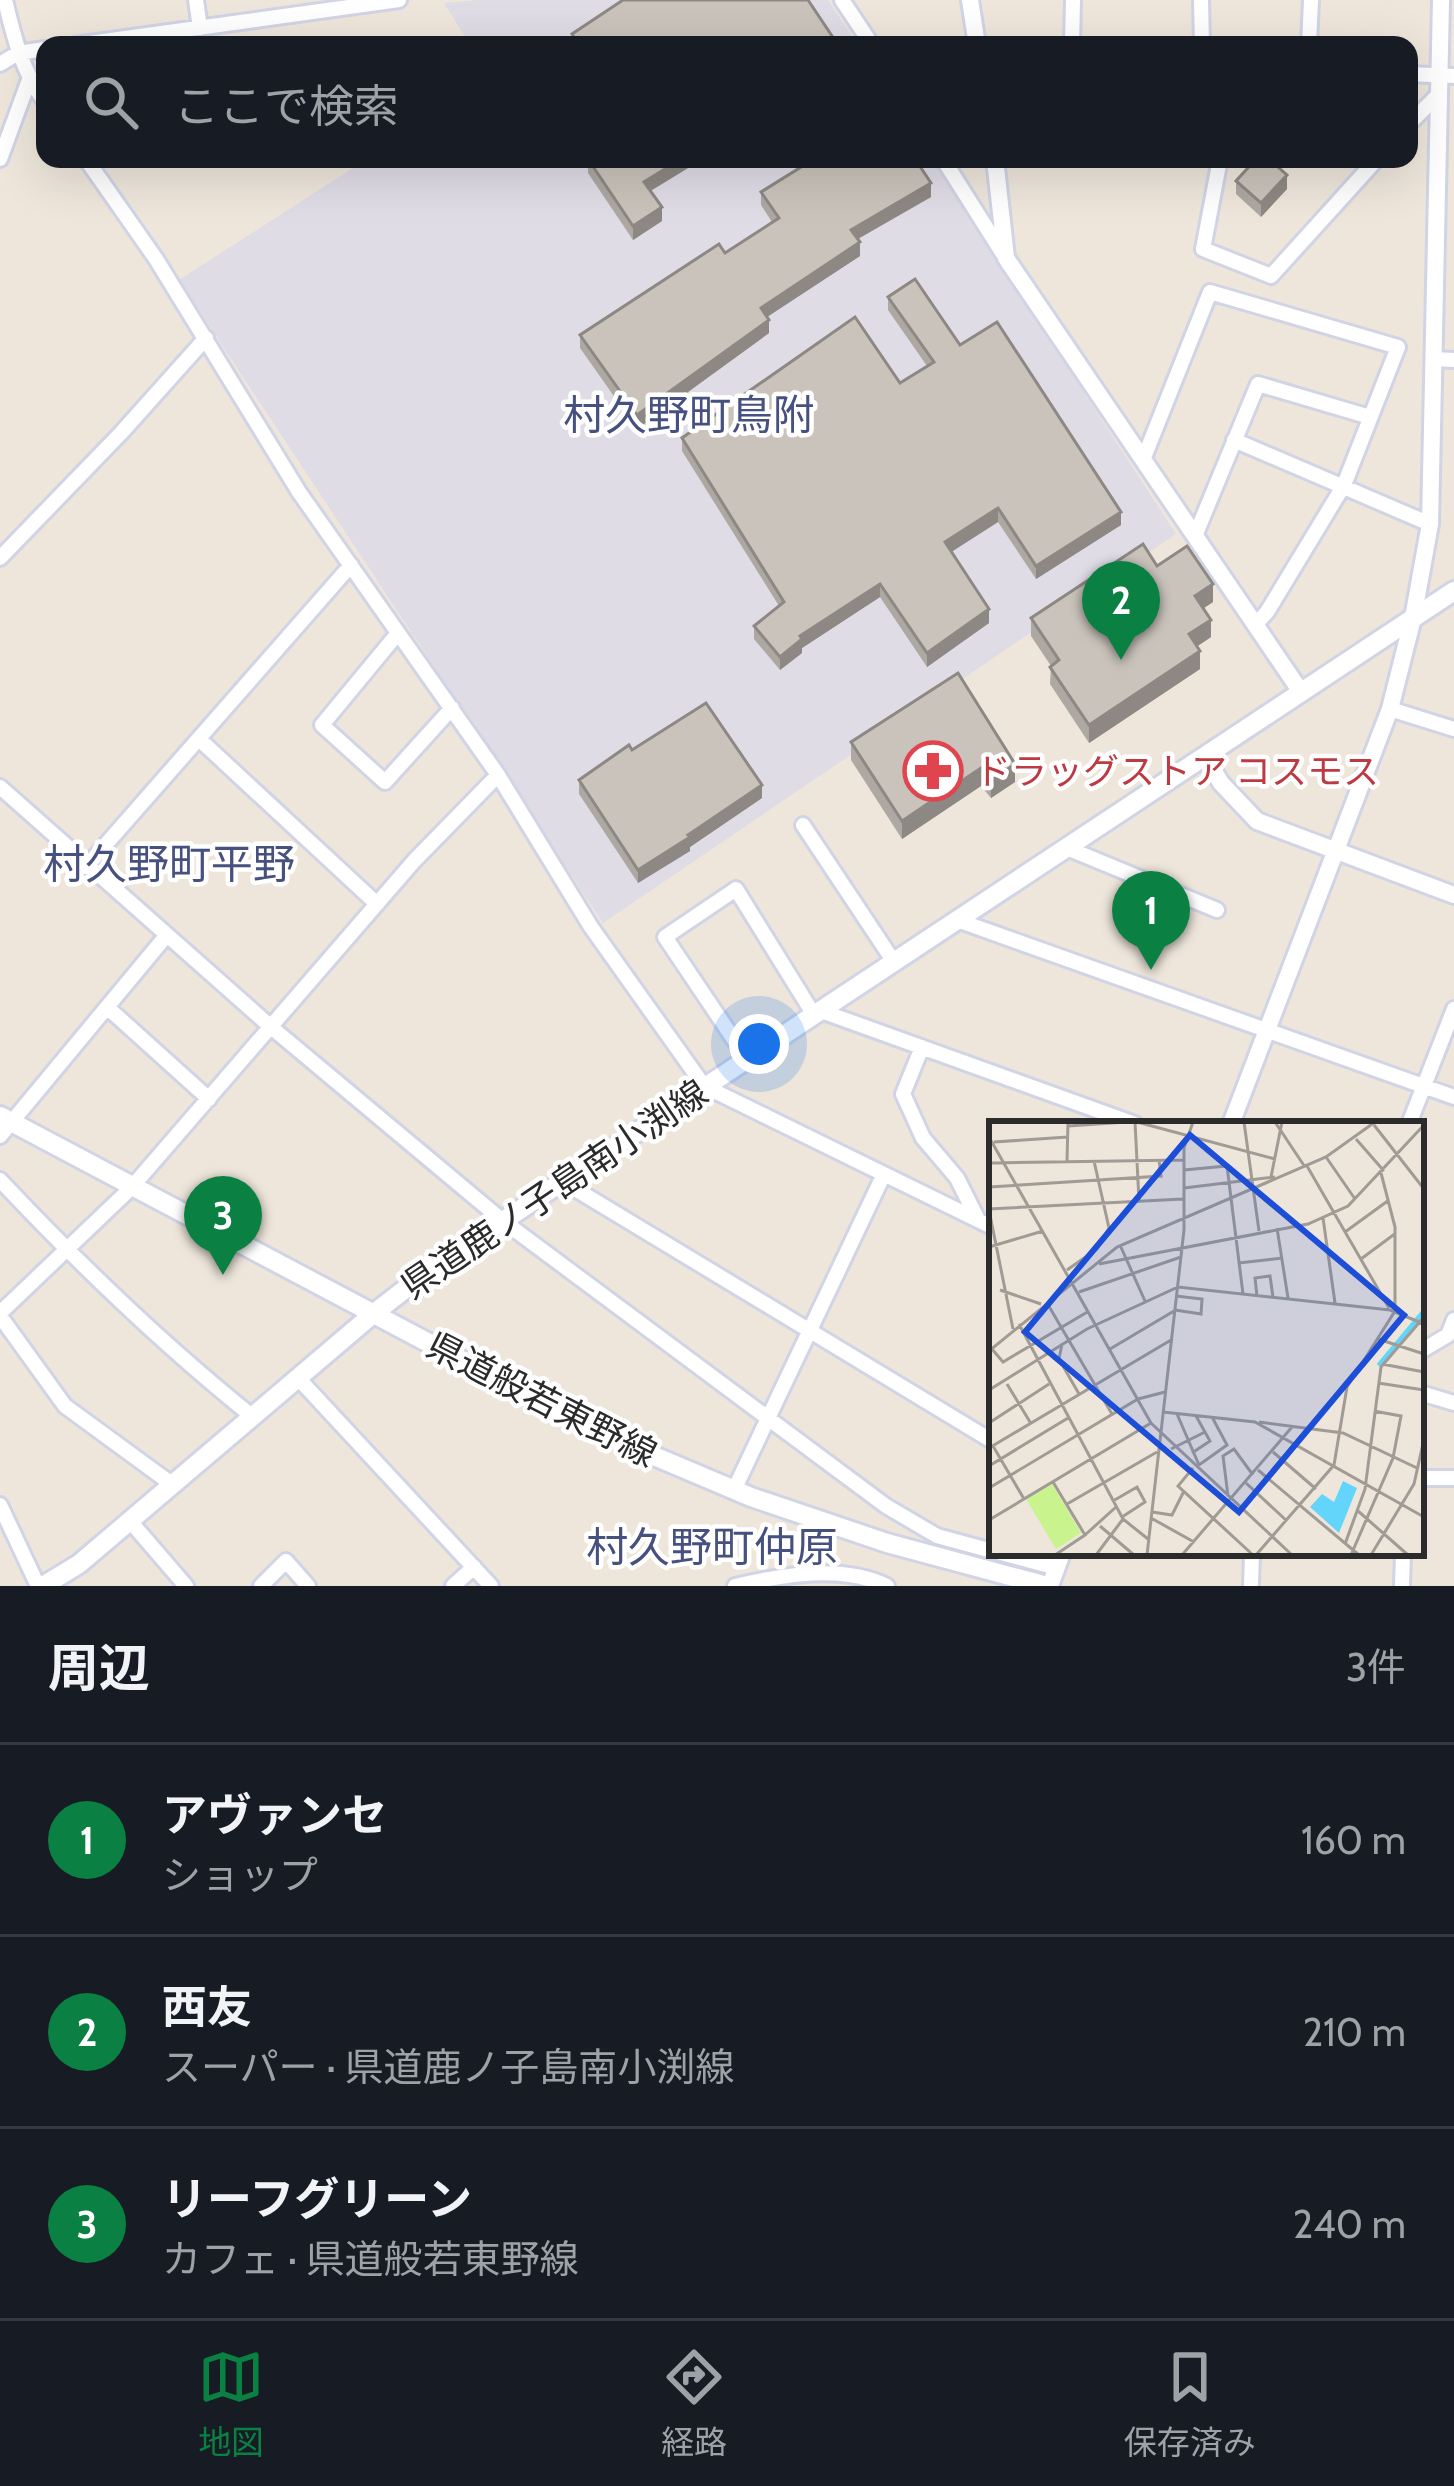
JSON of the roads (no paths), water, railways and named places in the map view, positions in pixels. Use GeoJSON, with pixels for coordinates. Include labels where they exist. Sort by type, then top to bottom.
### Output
{"type":"FeatureCollection","features":[{"type":"Feature","properties":{"kind":"main road","name":"県道鹿ノ子島南小渕線"},"geometry":{"type":"LineString","coordinates":[[41,1586],[79,1564],[374,1314],[503,1221],[1454,591]]}},
{"type":"Feature","properties":{"kind":"main road","name":"県道般若東野線"},"geometry":{"type":"LineString","coordinates":[[4,1125],[596,1430],[734,1490],[887,1544],[1048,1586]]}},
{"type":"Feature","properties":{"kind":"street"},"geometry":{"type":"LineString","coordinates":[[5,0],[18,53],[36,90]]}},
{"type":"Feature","properties":{"kind":"street"},"geometry":{"type":"LineString","coordinates":[[196,0],[200,28]]}},
{"type":"Feature","properties":{"kind":"street"},"geometry":{"type":"LineString","coordinates":[[842,0],[866,36]]}},
{"type":"Feature","properties":{"kind":"street"},"geometry":{"type":"LineString","coordinates":[[970,0],[976,36]]}},
{"type":"Feature","properties":{"kind":"street"},"geometry":{"type":"LineString","coordinates":[[1072,36],[1073,0]]}},
{"type":"Feature","properties":{"kind":"street"},"geometry":{"type":"LineString","coordinates":[[1201,0],[1202,36]]}},
{"type":"Feature","properties":{"kind":"street"},"geometry":{"type":"LineString","coordinates":[[1309,36],[1311,0]]}},
{"type":"Feature","properties":{"kind":"street"},"geometry":{"type":"LineString","coordinates":[[1232,1121],[1390,709],[1413,617],[1430,524],[1439,94],[1447,75],[1441,0]]}},
{"type":"Feature","properties":{"kind":"street"},"geometry":{"type":"LineString","coordinates":[[141,36],[389,1]]}},
{"type":"Feature","properties":{"kind":"street"},"geometry":{"type":"LineString","coordinates":[[0,64],[18,53],[36,50]]}},
{"type":"Feature","properties":{"kind":"street"},"geometry":{"type":"LineString","coordinates":[[0,159],[29,80]]}},
{"type":"Feature","properties":{"kind":"street"},"geometry":{"type":"LineString","coordinates":[[1418,115],[1439,94]]}},
{"type":"Feature","properties":{"kind":"street"},"geometry":{"type":"LineString","coordinates":[[92,168],[206,338],[299,492],[498,775],[598,938],[704,1086],[985,1224]]}},
{"type":"Feature","properties":{"kind":"street"},"geometry":{"type":"LineString","coordinates":[[950,168],[1301,692]]}},
{"type":"Feature","properties":{"kind":"street"},"geometry":{"type":"LineString","coordinates":[[996,168],[1006,258]]}},
{"type":"Feature","properties":{"kind":"street"},"geometry":{"type":"LineString","coordinates":[[1218,168],[1203,249],[1271,276],[1369,168]]}},
{"type":"Feature","properties":{"kind":"street"},"geometry":{"type":"LineString","coordinates":[[974,207],[1001,213]]}},
{"type":"Feature","properties":{"kind":"street"},"geometry":{"type":"LineString","coordinates":[[1143,460],[1210,292],[1398,347],[1342,488],[1255,625]]}},
{"type":"Feature","properties":{"kind":"street"},"geometry":{"type":"LineString","coordinates":[[0,558],[206,338]]}},
{"type":"Feature","properties":{"kind":"street"},"geometry":{"type":"LineString","coordinates":[[1433,359],[1454,360]]}},
{"type":"Feature","properties":{"kind":"street"},"geometry":{"type":"LineString","coordinates":[[1195,536],[1258,384],[1370,416]]}},
{"type":"Feature","properties":{"kind":"street"},"geometry":{"type":"LineString","coordinates":[[1234,440],[1430,524]]}},
{"type":"Feature","properties":{"kind":"street"},"geometry":{"type":"LineString","coordinates":[[86,867],[351,566]]}},
{"type":"Feature","properties":{"kind":"street"},"geometry":{"type":"LineString","coordinates":[[398,633],[322,725],[385,782],[452,708]]}},
{"type":"Feature","properties":{"kind":"street"},"geometry":{"type":"LineString","coordinates":[[1390,709],[1454,729]]}},
{"type":"Feature","properties":{"kind":"street"},"geometry":{"type":"LineString","coordinates":[[199,739],[377,904]]}},
{"type":"Feature","properties":{"kind":"street"},"geometry":{"type":"LineString","coordinates":[[1204,758],[1220,783],[1257,821],[1454,895]]}},
{"type":"Feature","properties":{"kind":"street"},"geometry":{"type":"LineString","coordinates":[[172,1485],[65,1406],[0,1315],[131,1188],[446,826],[498,775]]}},
{"type":"Feature","properties":{"kind":"street"},"geometry":{"type":"LineString","coordinates":[[0,787],[271,1027],[503,1221],[886,1506],[937,1536],[989,1550]]}},
{"type":"Feature","properties":{"kind":"street"},"geometry":{"type":"LineString","coordinates":[[803,825],[894,962]]}},
{"type":"Feature","properties":{"kind":"street"},"geometry":{"type":"LineString","coordinates":[[1067,848],[1216,910]]}},
{"type":"Feature","properties":{"kind":"street"},"geometry":{"type":"LineString","coordinates":[[747,1059],[665,937],[736,889],[818,1013],[1128,1121]]}},
{"type":"Feature","properties":{"kind":"street"},"geometry":{"type":"LineString","coordinates":[[957,920],[1454,1097]]}},
{"type":"Feature","properties":{"kind":"street"},"geometry":{"type":"LineString","coordinates":[[4,1125],[166,936]]}},
{"type":"Feature","properties":{"kind":"street"},"geometry":{"type":"LineString","coordinates":[[108,1008],[209,1099]]}},
{"type":"Feature","properties":{"kind":"street"},"geometry":{"type":"LineString","coordinates":[[1410,1121],[1454,1010]]}},
{"type":"Feature","properties":{"kind":"street"},"geometry":{"type":"LineString","coordinates":[[922,1047],[903,1094],[923,1138],[957,1178],[985,1224]]}},
{"type":"Feature","properties":{"kind":"street"},"geometry":{"type":"LineString","coordinates":[[734,1490],[884,1174]]}},
{"type":"Feature","properties":{"kind":"street"},"geometry":{"type":"LineString","coordinates":[[0,1180],[65,1250],[253,1417]]}},
{"type":"Feature","properties":{"kind":"street"},"geometry":{"type":"LineString","coordinates":[[562,1181],[989,1439]]}},
{"type":"Feature","properties":{"kind":"street"},"geometry":{"type":"LineString","coordinates":[[1424,1349],[1448,1335],[1454,1320]]}},
{"type":"Feature","properties":{"kind":"street"},"geometry":{"type":"LineString","coordinates":[[298,1378],[491,1586]]}},
{"type":"Feature","properties":{"kind":"street"},"geometry":{"type":"LineString","coordinates":[[1424,1394],[1454,1402]]}},
{"type":"Feature","properties":{"kind":"street"},"geometry":{"type":"LineString","coordinates":[[0,1505],[41,1586]]}},
{"type":"Feature","properties":{"kind":"street"},"geometry":{"type":"LineString","coordinates":[[130,1521],[187,1586]]}},
{"type":"Feature","properties":{"kind":"street"},"geometry":{"type":"LineString","coordinates":[[1026,1556],[1059,1560],[1048,1586]]}},
{"type":"Feature","properties":{"kind":"street"},"geometry":{"type":"LineString","coordinates":[[1251,1586],[1252,1556]]}},
{"type":"Feature","properties":{"kind":"street"},"geometry":{"type":"LineString","coordinates":[[1402,1586],[1403,1556]]}},
{"type":"Feature","properties":{"kind":"street"},"geometry":{"type":"LineString","coordinates":[[261,1586],[286,1561],[308,1586]]}},
{"type":"Feature","properties":{"kind":"street"},"geometry":{"type":"LineString","coordinates":[[453,1586],[474,1567]]}},
{"type":"Feature","properties":{"kind":"street"},"geometry":{"type":"LineString","coordinates":[[735,1586],[768,1578],[836,1574],[868,1577],[887,1586]]}},
{"type":"Feature","properties":{"kind":"place","name":"西友"},"geometry":{"type":"Point","coordinates":[1121,660]}},
{"type":"Feature","properties":{"kind":"place","name":"ドラッグストア コスモス"},"geometry":{"type":"Point","coordinates":[933,771]}},
{"type":"Feature","properties":{"kind":"place","name":"アヴァンセ"},"geometry":{"type":"Point","coordinates":[1151,970]}},
{"type":"Feature","properties":{"kind":"place","name":"リーフグリーン"},"geometry":{"type":"Point","coordinates":[223,1275]}},
{"type":"Feature","properties":{"kind":"district","name":"村久野町鳥附"},"geometry":{"type":"Point","coordinates":[689,415]}},
{"type":"Feature","properties":{"kind":"district","name":"村久野町平野"},"geometry":{"type":"Point","coordinates":[169,864]}},
{"type":"Feature","properties":{"kind":"district","name":"村久野町仲原"},"geometry":{"type":"Point","coordinates":[712,1547]}}]}
